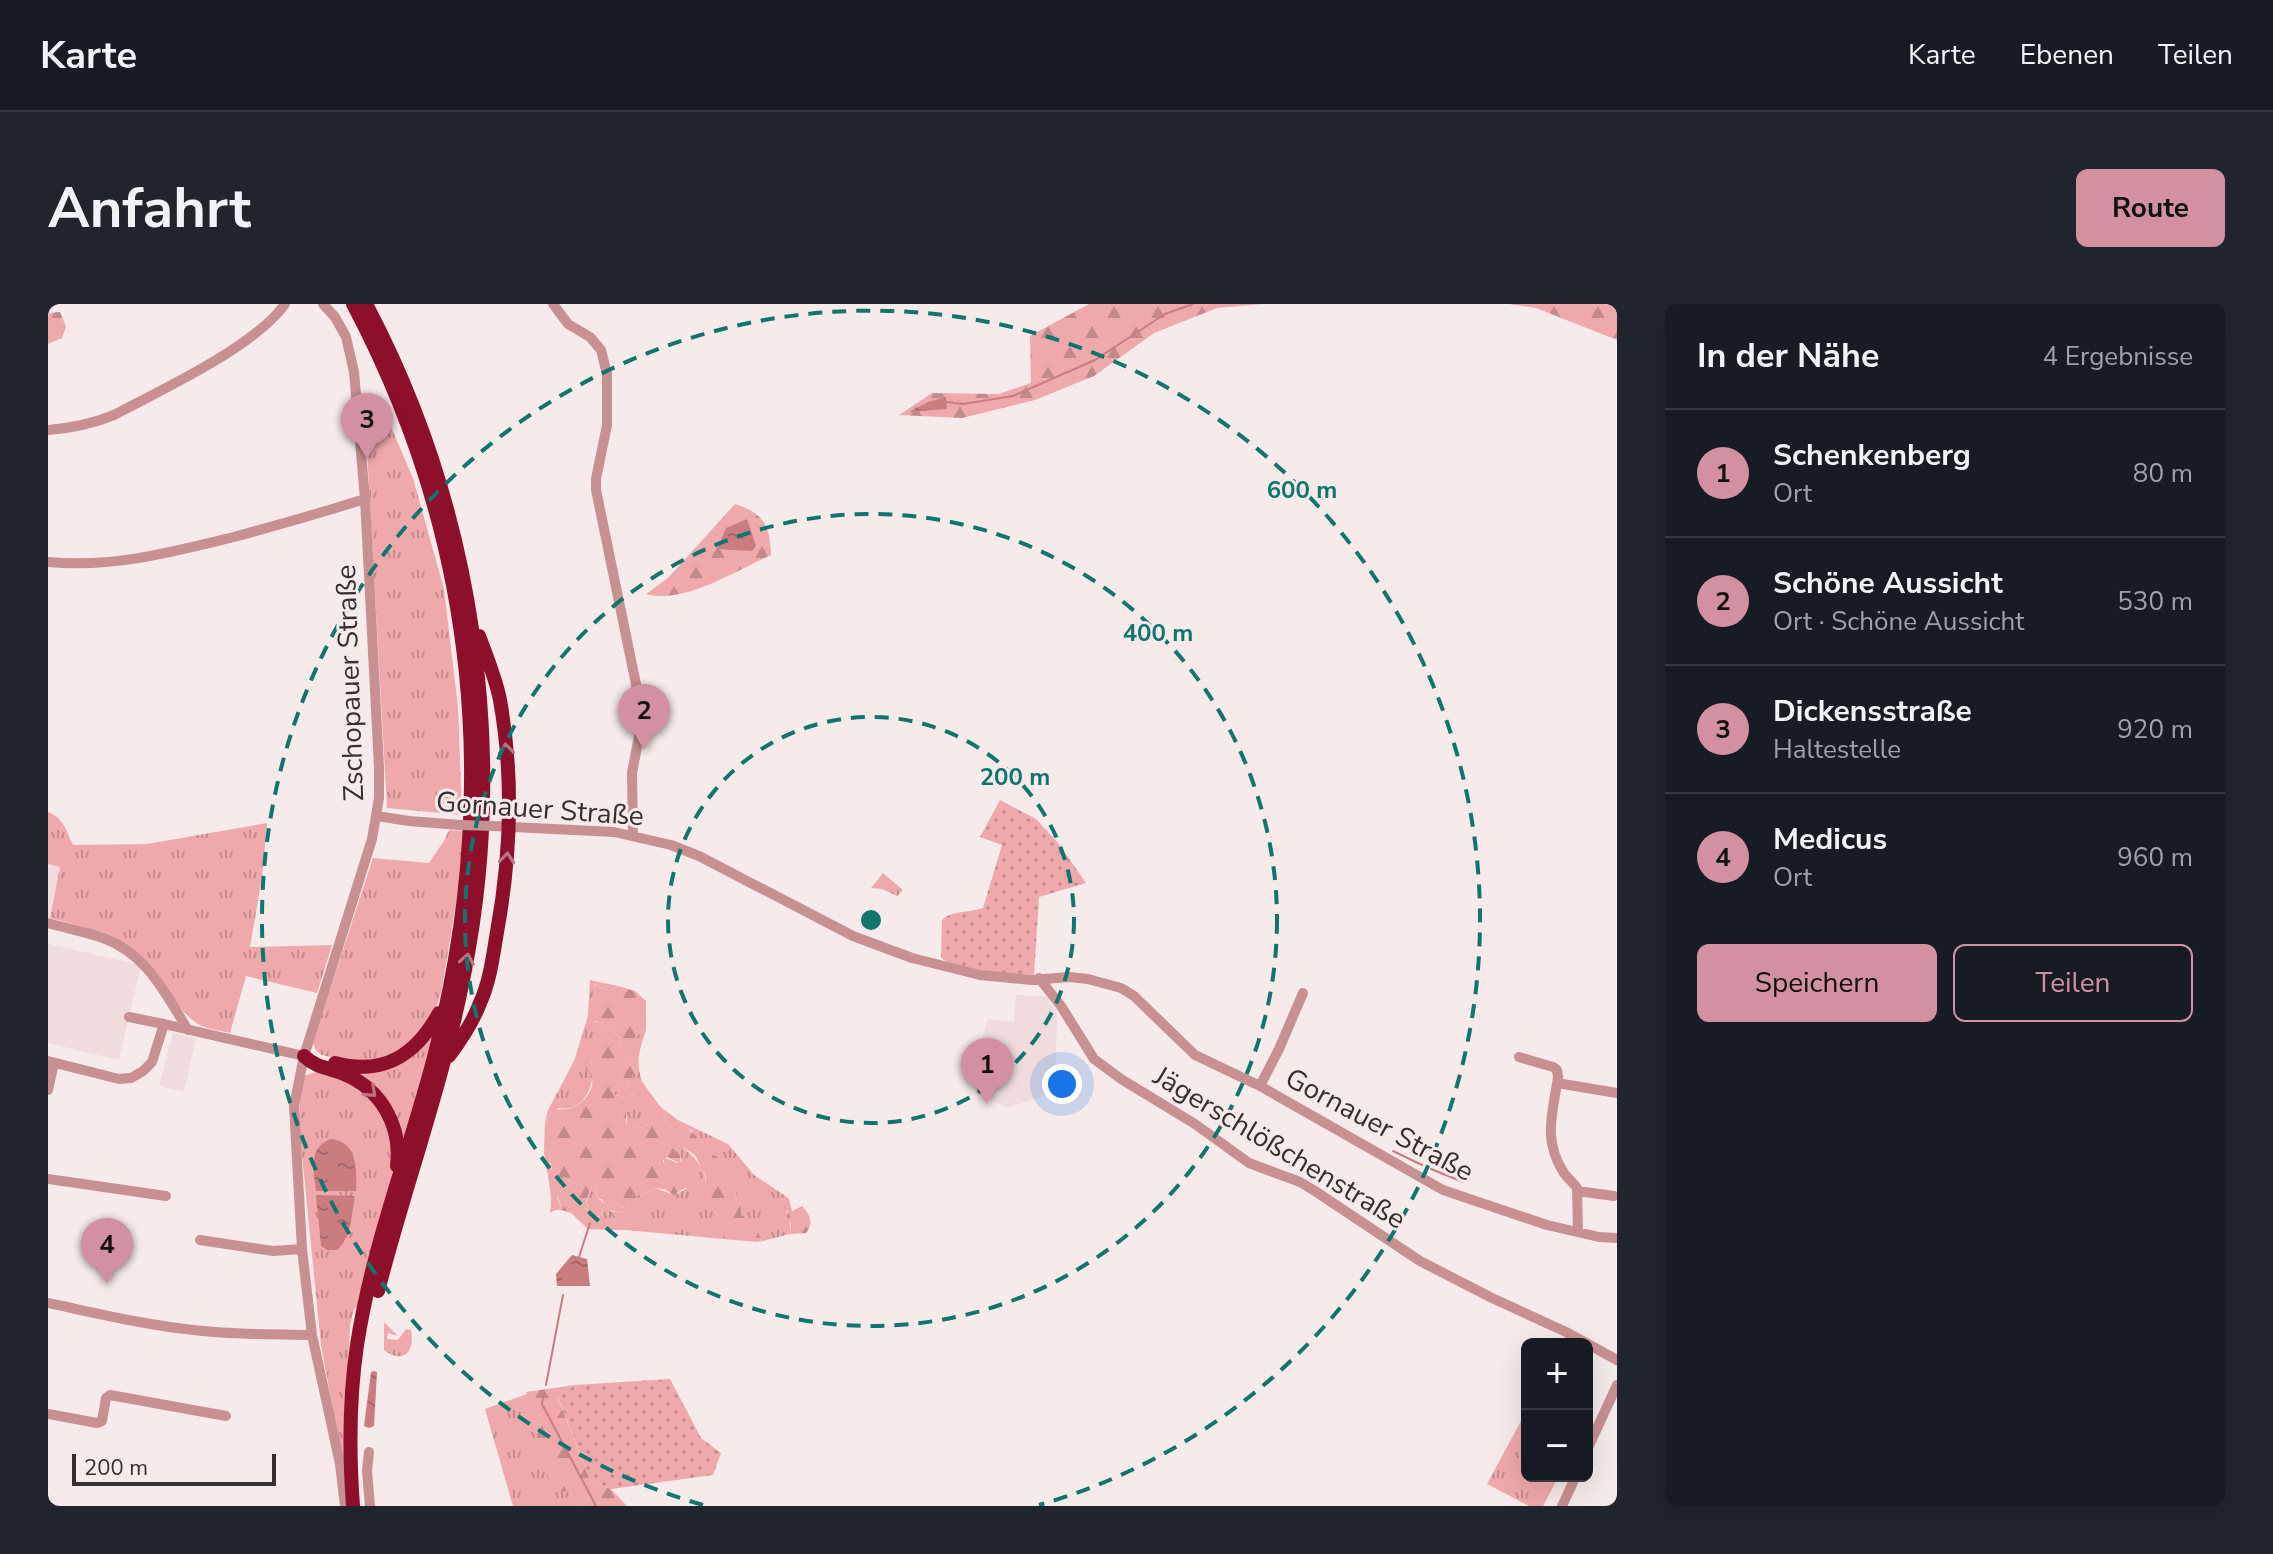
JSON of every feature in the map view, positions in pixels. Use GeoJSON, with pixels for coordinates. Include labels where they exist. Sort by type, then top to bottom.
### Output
{"type":"FeatureCollection","features":[{"type":"Feature","properties":{"kind":"highway"},"geometry":{"type":"LineString","coordinates":[[353,304],[392,386],[423,470],[447,557],[465,657],[472,747],[471,831],[461,918],[442,1026],[424,1096],[396,1183],[363,1312],[355,1360],[350,1444],[353,1506]]}},
{"type":"Feature","properties":{"kind":"highway"},"geometry":{"type":"LineString","coordinates":[[362,1506],[359,1438],[370,1329],[387,1253],[444,1062],[471,939],[481,849],[483,741],[470,618],[456,544],[428,449],[399,373],[366,304]]}},
{"type":"Feature","properties":{"kind":"highway"},"geometry":{"type":"LineString","coordinates":[[444,1062],[472,1021],[485,992],[500,916],[510,827],[507,753],[499,697],[470,618]]}},
{"type":"Feature","properties":{"kind":"highway"},"geometry":{"type":"LineString","coordinates":[[304,1056],[353,1067],[389,1062],[421,1041],[446,1002]]}},
{"type":"Feature","properties":{"kind":"highway"},"geometry":{"type":"LineString","coordinates":[[304,1056],[311,1064],[360,1082],[385,1107],[397,1136],[396,1183]]}},
{"type":"Feature","properties":{"kind":"street"},"geometry":{"type":"LineString","coordinates":[[48,430],[95,423],[124,410],[238,345],[278,314],[285,304]]}},
{"type":"Feature","properties":{"kind":"street","name":"Zschopauer Straße"},"geometry":{"type":"LineString","coordinates":[[323,304],[341,326],[350,349],[354,372],[365,499],[379,767],[377,816],[369,849],[304,1056],[294,1106],[302,1249],[312,1335],[340,1464],[345,1506]]}},
{"type":"Feature","properties":{"kind":"street"},"geometry":{"type":"LineString","coordinates":[[553,304],[568,324],[596,343],[607,374],[607,425],[596,490],[641,716],[632,773],[633,835]]}},
{"type":"Feature","properties":{"kind":"street"},"geometry":{"type":"LineString","coordinates":[[48,562],[92,564],[149,557],[309,517],[365,499]]}},
{"type":"Feature","properties":{"kind":"street","name":"Gornauer Straße"},"geometry":{"type":"LineString","coordinates":[[377,816],[423,823],[633,835],[699,856],[842,931],[897,952],[980,975],[1019,979],[1088,979],[1121,988],[1134,996],[1195,1055],[1260,1086],[1443,1190],[1510,1214],[1578,1232],[1617,1238]]}},
{"type":"Feature","properties":{"kind":"street"},"geometry":{"type":"LineString","coordinates":[[48,923],[107,939],[134,955],[150,970],[188,1030]]}},
{"type":"Feature","properties":{"kind":"street","name":"Jägerschlößchenstraße"},"geometry":{"type":"LineString","coordinates":[[1039,978],[1061,1006],[1094,1059],[1121,1079],[1186,1118],[1249,1163],[1300,1182],[1315,1191],[1420,1261],[1617,1360]]}},
{"type":"Feature","properties":{"kind":"street","name":"Gornauer Straße"},"geometry":{"type":"LineString","coordinates":[[1260,1086],[1303,993]]}},
{"type":"Feature","properties":{"kind":"street"},"geometry":{"type":"LineString","coordinates":[[129,1017],[304,1056]]}},
{"type":"Feature","properties":{"kind":"street"},"geometry":{"type":"LineString","coordinates":[[48,1090],[51,1062],[119,1079],[131,1078],[152,1062],[164,1024]]}},
{"type":"Feature","properties":{"kind":"street"},"geometry":{"type":"LineString","coordinates":[[1519,1057],[1554,1067],[1558,1072],[1550,1124],[1551,1143],[1559,1165],[1576,1185],[1578,1232]]}},
{"type":"Feature","properties":{"kind":"street"},"geometry":{"type":"LineString","coordinates":[[1557,1083],[1617,1093]]}},
{"type":"Feature","properties":{"kind":"street"},"geometry":{"type":"LineString","coordinates":[[48,1179],[166,1196]]}},
{"type":"Feature","properties":{"kind":"street"},"geometry":{"type":"LineString","coordinates":[[1577,1191],[1614,1196]]}},
{"type":"Feature","properties":{"kind":"street"},"geometry":{"type":"LineString","coordinates":[[200,1240],[273,1251],[302,1249]]}},
{"type":"Feature","properties":{"kind":"street"},"geometry":{"type":"LineString","coordinates":[[48,1303],[193,1330],[312,1335]]}},
{"type":"Feature","properties":{"kind":"street"},"geometry":{"type":"LineString","coordinates":[[1593,1437],[1617,1385]]}},
{"type":"Feature","properties":{"kind":"street"},"geometry":{"type":"LineString","coordinates":[[48,1414],[97,1423],[102,1421],[106,1398],[110,1395],[226,1416]]}},
{"type":"Feature","properties":{"kind":"street"},"geometry":{"type":"LineString","coordinates":[[369,1452],[370,1506]]}},
{"type":"Feature","properties":{"kind":"street"},"geometry":{"type":"LineString","coordinates":[[1562,1506],[1573,1482]]}},
{"type":"Feature","properties":{"kind":"shaded area"},"geometry":{"type":"Polygon","coordinates":[[[48,864],[61,867],[48,927],[48,864]]]}},
{"type":"Feature","properties":{"kind":"shaded area"},"geometry":{"type":"Polygon","coordinates":[[[48,944],[141,965],[119,1060],[48,1043],[48,944]]]}},
{"type":"Feature","properties":{"kind":"shaded area"},"geometry":{"type":"Polygon","coordinates":[[[1016,995],[1046,996],[1057,1012],[1055,1092],[1008,1108],[976,1093],[976,1057],[988,1019],[1014,1022],[1016,995]]]}},
{"type":"Feature","properties":{"kind":"shaded area"},"geometry":{"type":"Polygon","coordinates":[[[173,1033],[196,1039],[184,1092],[159,1086],[173,1033]]]}},
{"type":"Feature","properties":{"kind":"green space"},"geometry":{"type":"Polygon","coordinates":[[[1089,304],[1262,304],[1217,308],[1154,333],[1094,376],[1035,400],[962,418],[899,415],[932,393],[999,394],[1031,383],[1030,336],[1089,304]]]}},
{"type":"Feature","properties":{"kind":"green space"},"geometry":{"type":"Polygon","coordinates":[[[1509,304],[1617,304],[1617,340],[1536,308],[1509,304]]]}},
{"type":"Feature","properties":{"kind":"green space"},"geometry":{"type":"Polygon","coordinates":[[[60,312],[66,327],[62,338],[48,344],[48,313],[60,312]]]}},
{"type":"Feature","properties":{"kind":"green space"},"geometry":{"type":"Polygon","coordinates":[[[364,397],[378,397],[413,478],[444,589],[458,707],[462,815],[387,808],[364,397]]]}},
{"type":"Feature","properties":{"kind":"green space"},"geometry":{"type":"Polygon","coordinates":[[[735,504],[753,512],[764,522],[771,555],[693,590],[676,595],[646,594],[668,578],[735,504]]]}},
{"type":"Feature","properties":{"kind":"green space"},"geometry":{"type":"Polygon","coordinates":[[[1000,800],[1036,819],[1058,843],[1086,883],[1039,897],[1034,975],[970,969],[941,957],[942,920],[983,908],[1002,845],[980,837],[1000,800]]]}},
{"type":"Feature","properties":{"kind":"green space"},"geometry":{"type":"Polygon","coordinates":[[[48,812],[61,821],[73,845],[147,844],[267,823],[250,947],[332,945],[317,993],[246,976],[230,1033],[198,1024],[181,1008],[159,975],[135,951],[100,933],[50,918],[60,867],[48,864],[48,812]]]}},
{"type":"Feature","properties":{"kind":"green space"},"geometry":{"type":"Polygon","coordinates":[[[449,830],[464,831],[462,867],[442,988],[434,1016],[409,1046],[375,1061],[341,1060],[322,1055],[316,1051],[313,1042],[373,858],[429,863],[449,830]]]}},
{"type":"Feature","properties":{"kind":"green space"},"geometry":{"type":"Polygon","coordinates":[[[883,873],[903,890],[897,896],[871,888],[883,873]]]}},
{"type":"Feature","properties":{"kind":"green space"},"geometry":{"type":"Polygon","coordinates":[[[590,980],[618,986],[609,991],[593,985],[596,997],[592,1018],[621,1038],[619,1042],[613,1042],[601,1028],[592,1064],[586,1069],[592,1079],[589,1091],[577,1105],[558,1108],[551,1113],[545,1123],[548,1110],[574,1061],[588,1016],[590,980]]]}},
{"type":"Feature","properties":{"kind":"green space"},"geometry":{"type":"Polygon","coordinates":[[[593,984],[609,991],[618,986],[635,991],[646,1001],[646,1030],[620,1045],[636,1071],[632,1077],[642,1081],[645,1086],[627,1096],[624,1090],[630,1087],[625,1080],[613,1090],[615,1095],[625,1097],[627,1125],[639,1128],[649,1125],[659,1105],[672,1129],[688,1129],[710,1152],[726,1161],[730,1175],[739,1183],[736,1195],[742,1205],[741,1215],[754,1223],[761,1238],[759,1242],[723,1239],[723,1225],[695,1188],[685,1188],[674,1195],[664,1189],[653,1188],[638,1195],[635,1202],[628,1203],[630,1213],[626,1230],[614,1230],[609,1211],[621,1213],[623,1207],[616,1202],[605,1206],[603,1200],[597,1197],[595,1185],[592,1185],[586,1202],[588,1206],[604,1210],[600,1216],[596,1217],[583,1206],[571,1213],[562,1210],[557,1194],[571,1184],[568,1177],[556,1177],[552,1173],[549,1151],[544,1148],[545,1123],[554,1109],[572,1108],[589,1094],[592,1079],[585,1067],[592,1061],[583,1057],[597,1029],[602,1028],[613,1041],[619,1042],[621,1038],[601,1022],[592,1021],[593,984]],[[678,1144],[673,1148],[680,1155],[681,1164],[667,1157],[663,1160],[664,1164],[705,1186],[706,1177],[695,1155],[678,1144]]]}},
{"type":"Feature","properties":{"kind":"green space"},"geometry":{"type":"Polygon","coordinates":[[[646,1030],[639,1061],[642,1081],[632,1077],[636,1071],[620,1045],[646,1030]]]}},
{"type":"Feature","properties":{"kind":"green space"},"geometry":{"type":"Polygon","coordinates":[[[434,1031],[402,1147],[401,1137],[346,1069],[367,1071],[434,1031]]]}},
{"type":"Feature","properties":{"kind":"green space"},"geometry":{"type":"Polygon","coordinates":[[[319,1071],[342,1078],[366,1092],[387,1121],[394,1167],[350,1325],[344,1468],[321,1345],[299,1124],[304,1076],[319,1071]]]}},
{"type":"Feature","properties":{"kind":"green space"},"geometry":{"type":"Polygon","coordinates":[[[625,1079],[630,1088],[625,1089],[632,1095],[645,1086],[659,1105],[649,1125],[639,1128],[627,1125],[625,1097],[615,1095],[613,1090],[625,1079]]]}},
{"type":"Feature","properties":{"kind":"green space"},"geometry":{"type":"Polygon","coordinates":[[[662,1108],[678,1120],[728,1144],[754,1175],[787,1197],[781,1201],[786,1209],[790,1234],[759,1242],[756,1228],[741,1215],[742,1208],[736,1196],[738,1183],[730,1175],[724,1160],[714,1157],[691,1130],[672,1129],[662,1108]]]}},
{"type":"Feature","properties":{"kind":"green space"},"geometry":{"type":"Polygon","coordinates":[[[678,1143],[701,1166],[706,1185],[664,1164],[664,1157],[682,1162],[674,1150],[674,1145],[678,1143]]]}},
{"type":"Feature","properties":{"kind":"green space"},"geometry":{"type":"Polygon","coordinates":[[[544,1148],[549,1151],[551,1169],[556,1177],[568,1177],[571,1184],[557,1197],[562,1210],[550,1213],[551,1197],[544,1148]]]}},
{"type":"Feature","properties":{"kind":"green space"},"geometry":{"type":"Polygon","coordinates":[[[592,1185],[595,1185],[597,1197],[608,1207],[616,1202],[625,1209],[621,1213],[609,1210],[614,1230],[588,1229],[571,1213],[583,1206],[593,1216],[603,1213],[598,1207],[592,1208],[586,1204],[592,1185]]]}},
{"type":"Feature","properties":{"kind":"green space"},"geometry":{"type":"Polygon","coordinates":[[[690,1187],[701,1193],[716,1213],[723,1225],[723,1239],[626,1230],[628,1203],[635,1201],[638,1195],[653,1188],[677,1194],[690,1187]]]}},
{"type":"Feature","properties":{"kind":"green space"},"geometry":{"type":"Polygon","coordinates":[[[787,1197],[792,1211],[802,1206],[807,1212],[810,1223],[806,1233],[790,1234],[788,1212],[781,1204],[787,1197]]]}},
{"type":"Feature","properties":{"kind":"green space"},"geometry":{"type":"Polygon","coordinates":[[[384,1322],[398,1336],[388,1333],[387,1339],[398,1340],[406,1329],[411,1330],[411,1344],[406,1354],[397,1356],[384,1350],[384,1322]]]}},
{"type":"Feature","properties":{"kind":"green space"},"geometry":{"type":"Polygon","coordinates":[[[670,1379],[701,1438],[721,1453],[713,1475],[611,1489],[590,1480],[558,1397],[575,1385],[670,1379]]]}},
{"type":"Feature","properties":{"kind":"green space"},"geometry":{"type":"Polygon","coordinates":[[[575,1385],[558,1398],[590,1480],[611,1489],[627,1506],[580,1506],[569,1491],[551,1492],[526,1392],[575,1385]]]}},
{"type":"Feature","properties":{"kind":"green space"},"geometry":{"type":"Polygon","coordinates":[[[527,1394],[551,1491],[569,1491],[580,1506],[513,1506],[485,1409],[527,1394]]]}},
{"type":"Feature","properties":{"kind":"green space"},"geometry":{"type":"Polygon","coordinates":[[[1521,1421],[1521,1482],[1556,1482],[1543,1506],[1529,1506],[1487,1484],[1521,1421]]]}},
{"type":"Feature","properties":{"kind":"water"},"geometry":{"type":"Polygon","coordinates":[[[946,397],[947,409],[909,412],[928,402],[946,397]]]}},
{"type":"Feature","properties":{"kind":"water"},"geometry":{"type":"Polygon","coordinates":[[[747,519],[756,546],[752,551],[717,549],[726,528],[747,519]]]}},
{"type":"Feature","properties":{"kind":"water"},"geometry":{"type":"Polygon","coordinates":[[[331,1139],[340,1141],[351,1151],[356,1166],[356,1191],[316,1191],[315,1154],[323,1143],[331,1139]]]}},
{"type":"Feature","properties":{"kind":"water"},"geometry":{"type":"Polygon","coordinates":[[[316,1195],[355,1196],[348,1233],[337,1250],[327,1250],[321,1246],[316,1195]]]}},
{"type":"Feature","properties":{"kind":"water"},"geometry":{"type":"Polygon","coordinates":[[[572,1255],[587,1259],[590,1286],[557,1286],[556,1274],[572,1255]]]}},
{"type":"Feature","properties":{"kind":"water"},"geometry":{"type":"Polygon","coordinates":[[[371,1372],[377,1372],[374,1426],[369,1428],[364,1426],[371,1372]]]}},
{"type":"Feature","properties":{"kind":"waterway"},"geometry":{"type":"LineString","coordinates":[[946,402],[963,404],[1013,396],[1095,360],[1165,314],[1193,304]]}},
{"type":"Feature","properties":{"kind":"waterway"},"geometry":{"type":"LineString","coordinates":[[1393,1151],[1422,1165]]}},
{"type":"Feature","properties":{"kind":"waterway"},"geometry":{"type":"LineString","coordinates":[[1431,1169],[1463,1182]]}},
{"type":"Feature","properties":{"kind":"waterway"},"geometry":{"type":"LineString","coordinates":[[579,1257],[590,1223]]}},
{"type":"Feature","properties":{"kind":"waterway"},"geometry":{"type":"LineString","coordinates":[[546,1385],[563,1295]]}},
{"type":"Feature","properties":{"kind":"waterway"},"geometry":{"type":"LineString","coordinates":[[544,1393],[542,1404],[596,1506]]}},
{"type":"Feature","properties":{"kind":"place","name":"Dickensstraße"},"geometry":{"type":"Point","coordinates":[367,459]}},
{"type":"Feature","properties":{"kind":"place","name":"Schöne Aussicht"},"geometry":{"type":"Point","coordinates":[644,750]}},
{"type":"Feature","properties":{"kind":"place","name":"Schenkenberg"},"geometry":{"type":"Point","coordinates":[987,1104]}},
{"type":"Feature","properties":{"kind":"place","name":"Medicus"},"geometry":{"type":"Point","coordinates":[107,1284]}}]}
